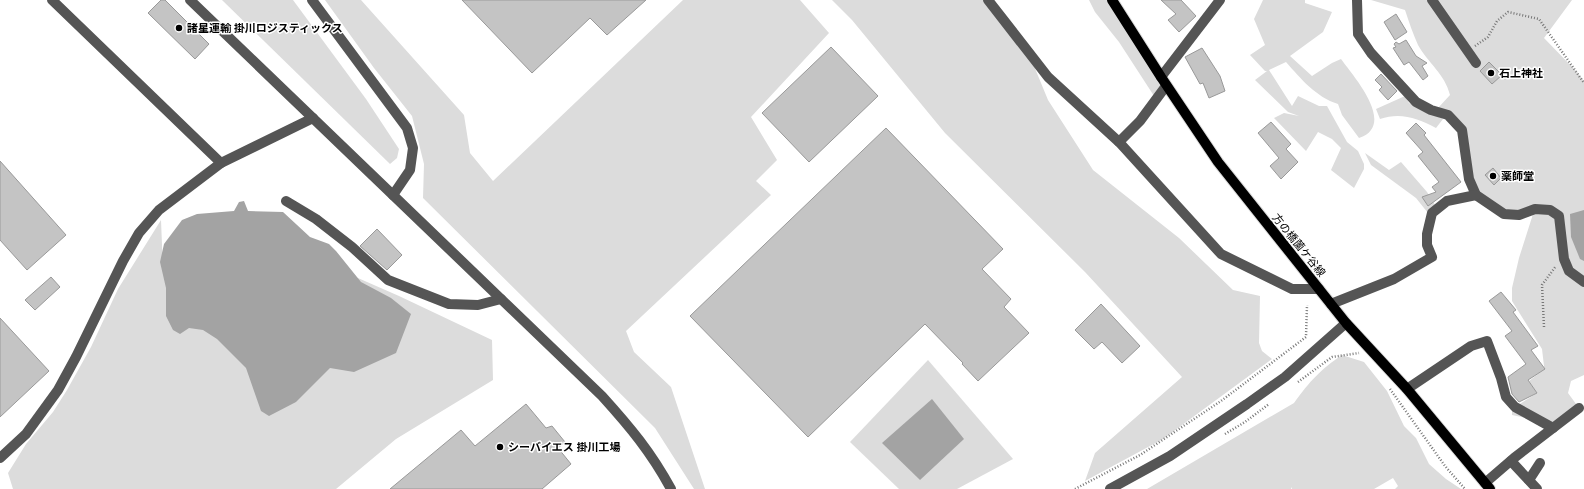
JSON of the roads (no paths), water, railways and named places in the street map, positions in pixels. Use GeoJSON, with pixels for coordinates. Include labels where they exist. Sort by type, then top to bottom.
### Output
{"type":"FeatureCollection","features":[{"type":"Feature","properties":{"kind":"main road","name":"方の橋薗ケ谷線"},"geometry":{"type":"LineString","coordinates":[[1112,0],[1164,82],[1218,162],[1346,323],[1407,389],[1487,486]]}},
{"type":"Feature","properties":{"kind":"street"},"geometry":{"type":"LineString","coordinates":[[52,0],[221,163]]}},
{"type":"Feature","properties":{"kind":"street"},"geometry":{"type":"LineString","coordinates":[[190,0],[602,396],[632,430],[657,463],[671,489]]}},
{"type":"Feature","properties":{"kind":"street"},"geometry":{"type":"LineString","coordinates":[[312,0],[407,128],[413,148],[410,170],[393,195]]}},
{"type":"Feature","properties":{"kind":"street"},"geometry":{"type":"LineString","coordinates":[[988,0],[1048,77],[1119,142],[1221,254],[1292,289],[1319,289]]}},
{"type":"Feature","properties":{"kind":"street"},"geometry":{"type":"LineString","coordinates":[[1119,142],[1140,121],[1164,82],[1220,0]]}},
{"type":"Feature","properties":{"kind":"street"},"geometry":{"type":"LineString","coordinates":[[1357,0],[1358,34],[1371,53],[1416,102],[1431,110],[1448,115],[1462,130],[1469,179],[1476,194],[1504,214],[1519,215],[1535,209],[1550,210],[1559,216],[1564,259],[1569,271],[1584,282]]}},
{"type":"Feature","properties":{"kind":"street"},"geometry":{"type":"LineString","coordinates":[[1432,0],[1476,63]]}},
{"type":"Feature","properties":{"kind":"street"},"geometry":{"type":"LineString","coordinates":[[0,458],[26,434],[58,390],[76,358],[122,261],[139,233],[160,210],[221,163],[313,118]]}},
{"type":"Feature","properties":{"kind":"street"},"geometry":{"type":"LineString","coordinates":[[1331,304],[1394,279],[1432,257],[1427,245],[1427,234],[1432,213],[1447,201],[1476,194]]}},
{"type":"Feature","properties":{"kind":"street"},"geometry":{"type":"LineString","coordinates":[[286,201],[322,224],[352,247],[388,280],[450,304],[478,305],[501,299]]}},
{"type":"Feature","properties":{"kind":"street"},"geometry":{"type":"LineString","coordinates":[[1110,489],[1170,456],[1286,377],[1346,323]]}},
{"type":"Feature","properties":{"kind":"street"},"geometry":{"type":"LineString","coordinates":[[1407,389],[1471,346],[1487,341],[1501,378],[1506,397],[1515,407],[1553,428]]}},
{"type":"Feature","properties":{"kind":"street"},"geometry":{"type":"LineString","coordinates":[[1487,486],[1511,461],[1579,408]]}},
{"type":"Feature","properties":{"kind":"street"},"geometry":{"type":"LineString","coordinates":[[1511,461],[1537,489]]}},
{"type":"Feature","properties":{"kind":"street"},"geometry":{"type":"LineString","coordinates":[[1529,480],[1540,463]]}},
{"type":"Feature","properties":{"kind":"place","name":"諸星運輸 掛川ロジスティックス"},"geometry":{"type":"Point","coordinates":[179,28]}},
{"type":"Feature","properties":{"kind":"place","name":"石上神社"},"geometry":{"type":"Point","coordinates":[1491,73]}},
{"type":"Feature","properties":{"kind":"place","name":"薬師堂"},"geometry":{"type":"Point","coordinates":[1493,176]}},
{"type":"Feature","properties":{"kind":"place","name":"シーバイエス 掛川工場"},"geometry":{"type":"Point","coordinates":[500,447]}}]}
